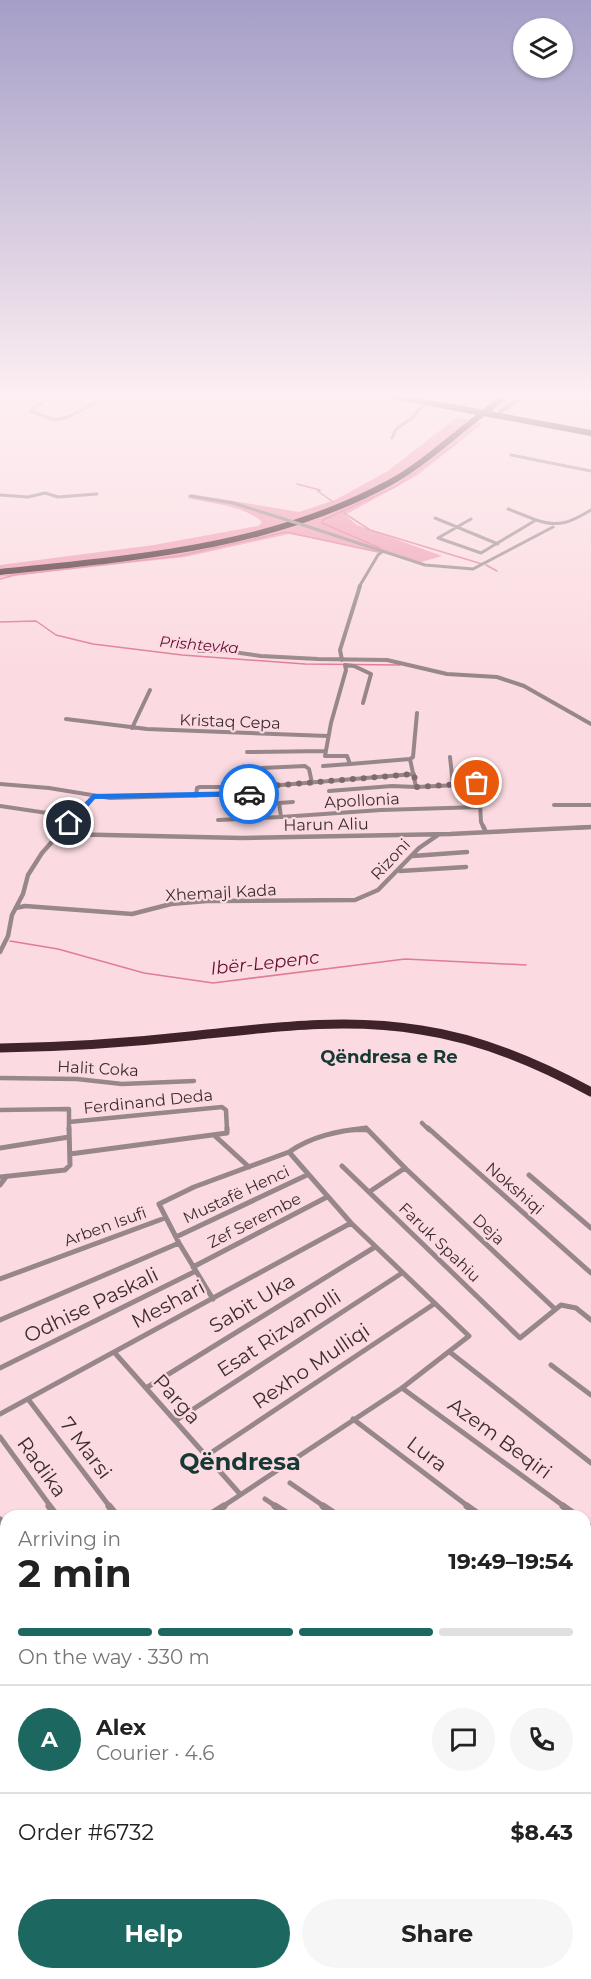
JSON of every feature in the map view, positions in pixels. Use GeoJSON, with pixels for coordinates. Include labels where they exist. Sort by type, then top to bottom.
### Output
{"type":"FeatureCollection","features":[{"type":"Feature","properties":{"kind":"highway"},"geometry":{"type":"LineString","coordinates":[[0,571],[175,551],[230,541],[293,524],[352,502],[382,486]]}},
{"type":"Feature","properties":{"kind":"highway"},"geometry":{"type":"LineString","coordinates":[[0,1042],[104,1039],[303,1019],[380,1020],[424,1025],[481,1038],[536,1058],[591,1086]]}},
{"type":"Feature","properties":{"kind":"highway"},"geometry":{"type":"LineString","coordinates":[[0,1048],[102,1045],[290,1026],[365,1024],[422,1030],[479,1043],[539,1065],[591,1092]]}},
{"type":"Feature","properties":{"kind":"street"},"geometry":{"type":"LineString","coordinates":[[0,495],[28,497],[45,493],[58,496],[97,494]]}},
{"type":"Feature","properties":{"kind":"street"},"geometry":{"type":"LineString","coordinates":[[190,496],[232,503],[425,565],[476,569],[528,538],[553,527],[564,526],[591,510]]}},
{"type":"Feature","properties":{"kind":"street"},"geometry":{"type":"LineString","coordinates":[[508,509],[553,527]]}},
{"type":"Feature","properties":{"kind":"street"},"geometry":{"type":"LineString","coordinates":[[435,519],[498,544]]}},
{"type":"Feature","properties":{"kind":"street"},"geometry":{"type":"LineString","coordinates":[[471,519],[438,538],[479,554],[536,520]]}},
{"type":"Feature","properties":{"kind":"street"},"geometry":{"type":"LineString","coordinates":[[350,764],[347,756],[325,756],[328,736],[346,670],[340,650],[359,587],[378,555],[383,551]]}},
{"type":"Feature","properties":{"kind":"street"},"geometry":{"type":"LineString","coordinates":[[199,651],[226,651],[343,662],[387,660],[447,674],[485,675],[510,680],[591,724]]}},
{"type":"Feature","properties":{"kind":"street"},"geometry":{"type":"LineString","coordinates":[[343,662],[371,674],[363,703]]}},
{"type":"Feature","properties":{"kind":"street"},"geometry":{"type":"LineString","coordinates":[[132,728],[150,690]]}},
{"type":"Feature","properties":{"kind":"street"},"geometry":{"type":"LineString","coordinates":[[323,766],[410,759],[413,757],[417,713]]}},
{"type":"Feature","properties":{"kind":"street","name":"Kristaq Cepa"},"geometry":{"type":"LineString","coordinates":[[66,718],[132,728],[328,736]]}},
{"type":"Feature","properties":{"kind":"street"},"geometry":{"type":"LineString","coordinates":[[247,752],[325,752]]}},
{"type":"Feature","properties":{"kind":"street"},"geometry":{"type":"LineString","coordinates":[[450,757],[453,785]]}},
{"type":"Feature","properties":{"kind":"street"},"geometry":{"type":"LineString","coordinates":[[410,759],[416,787]]}},
{"type":"Feature","properties":{"kind":"street"},"geometry":{"type":"LineString","coordinates":[[262,768],[305,766],[309,769],[312,783]]}},
{"type":"Feature","properties":{"kind":"street"},"geometry":{"type":"LineString","coordinates":[[196,796],[197,788],[200,787],[257,787],[414,774]]}},
{"type":"Feature","properties":{"kind":"street"},"geometry":{"type":"LineString","coordinates":[[0,784],[49,788],[93,797],[252,794],[257,787]]}},
{"type":"Feature","properties":{"kind":"street"},"geometry":{"type":"LineString","coordinates":[[329,791],[392,786],[478,784],[481,822],[485,830]]}},
{"type":"Feature","properties":{"kind":"street"},"geometry":{"type":"LineString","coordinates":[[0,952],[8,936],[12,915],[28,875],[42,853],[93,797]]}},
{"type":"Feature","properties":{"kind":"street"},"geometry":{"type":"LineString","coordinates":[[281,818],[279,803],[293,802]]}},
{"type":"Feature","properties":{"kind":"street"},"geometry":{"type":"LineString","coordinates":[[554,806],[591,805]]}},
{"type":"Feature","properties":{"kind":"street"},"geometry":{"type":"LineString","coordinates":[[0,807],[75,818]]}},
{"type":"Feature","properties":{"kind":"street","name":"Apollonia"},"geometry":{"type":"LineString","coordinates":[[218,820],[480,807]]}},
{"type":"Feature","properties":{"kind":"street","name":"Harun Aliu"},"geometry":{"type":"LineString","coordinates":[[61,834],[227,838],[440,834],[591,826]]}},
{"type":"Feature","properties":{"kind":"street","name":"Rizoni"},"geometry":{"type":"LineString","coordinates":[[357,900],[384,887],[422,844],[440,834]]}},
{"type":"Feature","properties":{"kind":"street"},"geometry":{"type":"LineString","coordinates":[[412,856],[467,852]]}},
{"type":"Feature","properties":{"kind":"street"},"geometry":{"type":"LineString","coordinates":[[400,871],[466,867]]}},
{"type":"Feature","properties":{"kind":"street","name":"Xhemajl Kada"},"geometry":{"type":"LineString","coordinates":[[16,908],[25,906],[105,914],[141,914],[164,906],[183,903],[299,899],[357,900]]}},
{"type":"Feature","properties":{"kind":"street","name":"Halit Coka"},"geometry":{"type":"LineString","coordinates":[[0,1078],[77,1079],[122,1084],[194,1081]]}},
{"type":"Feature","properties":{"kind":"street","name":"Ferdinand Deda"},"geometry":{"type":"LineString","coordinates":[[69,1122],[224,1107],[227,1133],[214,1135]]}},
{"type":"Feature","properties":{"kind":"street"},"geometry":{"type":"LineString","coordinates":[[0,1110],[69,1109],[70,1154],[70,1166],[65,1170],[3,1177],[0,1185]]}},
{"type":"Feature","properties":{"kind":"street","name":"Nokshiqi"},"geometry":{"type":"LineString","coordinates":[[422,1123],[591,1273]]}},
{"type":"Feature","properties":{"kind":"street","name":"Deja"},"geometry":{"type":"LineString","coordinates":[[289,1152],[329,1135],[366,1128],[405,1168],[555,1309]]}},
{"type":"Feature","properties":{"kind":"street"},"geometry":{"type":"LineString","coordinates":[[70,1154],[214,1135],[249,1167]]}},
{"type":"Feature","properties":{"kind":"street"},"geometry":{"type":"LineString","coordinates":[[0,1148],[69,1137]]}},
{"type":"Feature","properties":{"kind":"street"},"geometry":{"type":"LineString","coordinates":[[165,1218],[159,1204],[162,1200],[289,1152],[351,1223],[469,1336],[451,1353],[402,1388],[217,1510]]}},
{"type":"Feature","properties":{"kind":"street","name":"Faruk Spahiu"},"geometry":{"type":"LineString","coordinates":[[342,1166],[520,1338],[555,1309]]}},
{"type":"Feature","properties":{"kind":"street"},"geometry":{"type":"LineString","coordinates":[[369,1192],[405,1168]]}},
{"type":"Feature","properties":{"kind":"street","name":"Mustafë Henci"},"geometry":{"type":"LineString","coordinates":[[0,1320],[177,1240],[253,1199],[307,1175]]}},
{"type":"Feature","properties":{"kind":"street","name":"Nokshiqi"},"geometry":{"type":"LineString","coordinates":[[529,1175],[591,1228]]}},
{"type":"Feature","properties":{"kind":"street","name":"Zef Serembe"},"geometry":{"type":"LineString","coordinates":[[194,1269],[327,1197]]}},
{"type":"Feature","properties":{"kind":"street","name":"Arben Isufi"},"geometry":{"type":"LineString","coordinates":[[0,1279],[165,1218],[213,1299]]}},
{"type":"Feature","properties":{"kind":"street","name":"Meshari"},"geometry":{"type":"LineString","coordinates":[[0,1414],[351,1223]]}},
{"type":"Feature","properties":{"kind":"street","name":"Sabit Uka"},"geometry":{"type":"LineString","coordinates":[[146,1388],[375,1247]]}},
{"type":"Feature","properties":{"kind":"street","name":"Odhise Paskali"},"geometry":{"type":"LineString","coordinates":[[0,1368],[194,1269]]}},
{"type":"Feature","properties":{"kind":"street","name":"Esat Rizvanolli"},"geometry":{"type":"LineString","coordinates":[[175,1421],[402,1273]]}},
{"type":"Feature","properties":{"kind":"street","name":"Rexho Mulliqi"},"geometry":{"type":"LineString","coordinates":[[206,1456],[434,1304]]}},
{"type":"Feature","properties":{"kind":"street"},"geometry":{"type":"LineString","coordinates":[[555,1309],[561,1305],[570,1306],[591,1320]]}},
{"type":"Feature","properties":{"kind":"street","name":"Parga"},"geometry":{"type":"LineString","coordinates":[[114,1352],[240,1494]]}},
{"type":"Feature","properties":{"kind":"street"},"geometry":{"type":"LineString","coordinates":[[451,1353],[591,1463]]}},
{"type":"Feature","properties":{"kind":"street"},"geometry":{"type":"LineString","coordinates":[[551,1365],[591,1395]]}},
{"type":"Feature","properties":{"kind":"street","name":"Azem Beqiri"},"geometry":{"type":"LineString","coordinates":[[402,1388],[570,1510]]}},
{"type":"Feature","properties":{"kind":"street","name":"7 Marsi"},"geometry":{"type":"LineString","coordinates":[[28,1399],[112,1510]]}},
{"type":"Feature","properties":{"kind":"street","name":"Lura"},"geometry":{"type":"LineString","coordinates":[[352,1419],[473,1510]]}},
{"type":"Feature","properties":{"kind":"street","name":"Radika"},"geometry":{"type":"LineString","coordinates":[[0,1437],[53,1510]]}},
{"type":"Feature","properties":{"kind":"street"},"geometry":{"type":"LineString","coordinates":[[290,1483],[329,1510]]}},
{"type":"Feature","properties":{"kind":"street"},"geometry":{"type":"LineString","coordinates":[[266,1499],[282,1510]]}},
{"type":"Feature","properties":{"kind":"shaded area"},"geometry":{"type":"Polygon","coordinates":[[[360,486],[397,486],[345,515],[357,525],[442,556],[421,562],[289,534],[185,557],[0,577],[0,565],[154,545],[258,526],[262,522],[237,509],[188,498],[191,494],[299,512],[335,500],[360,486]]]}},
{"type":"Feature","properties":{"kind":"waterway"},"geometry":{"type":"LineString","coordinates":[[306,486],[320,490],[318,491],[333,502]]}},
{"type":"Feature","properties":{"kind":"waterway"},"geometry":{"type":"LineString","coordinates":[[380,548],[322,523],[323,520],[396,486]]}},
{"type":"Feature","properties":{"kind":"waterway"},"geometry":{"type":"LineString","coordinates":[[344,513],[370,530],[482,564]]}},
{"type":"Feature","properties":{"kind":"waterway"},"geometry":{"type":"LineString","coordinates":[[0,579],[15,575],[178,556],[286,532],[378,552]]}},
{"type":"Feature","properties":{"kind":"waterway"},"geometry":{"type":"LineString","coordinates":[[486,565],[497,571]]}},
{"type":"Feature","properties":{"kind":"waterway","name":"Prishtevka"},"geometry":{"type":"LineString","coordinates":[[0,622],[36,621],[56,635],[93,644],[182,655],[305,664],[400,665]]}},
{"type":"Feature","properties":{"kind":"waterway","name":"Ibër-Lepenc"},"geometry":{"type":"LineString","coordinates":[[10,941],[58,949],[144,973],[213,983],[405,959],[526,965]]}},
{"type":"Feature","properties":{"kind":"way so far"},"geometry":{"type":"LineString","coordinates":[[249,794],[254,793],[257,787],[414,774],[416,787],[477,783]]}},
{"type":"Feature","properties":{"kind":"district","name":"Qëndresa e Re"},"geometry":{"type":"Point","coordinates":[389,1057]}},
{"type":"Feature","properties":{"kind":"district","name":"Qëndresa"},"geometry":{"type":"Point","coordinates":[240,1462]}},
{"type":"Feature","properties":{"kind":"route"},"geometry":{"type":"LineString","coordinates":[[69,823],[93,797],[249,794]]}}]}
